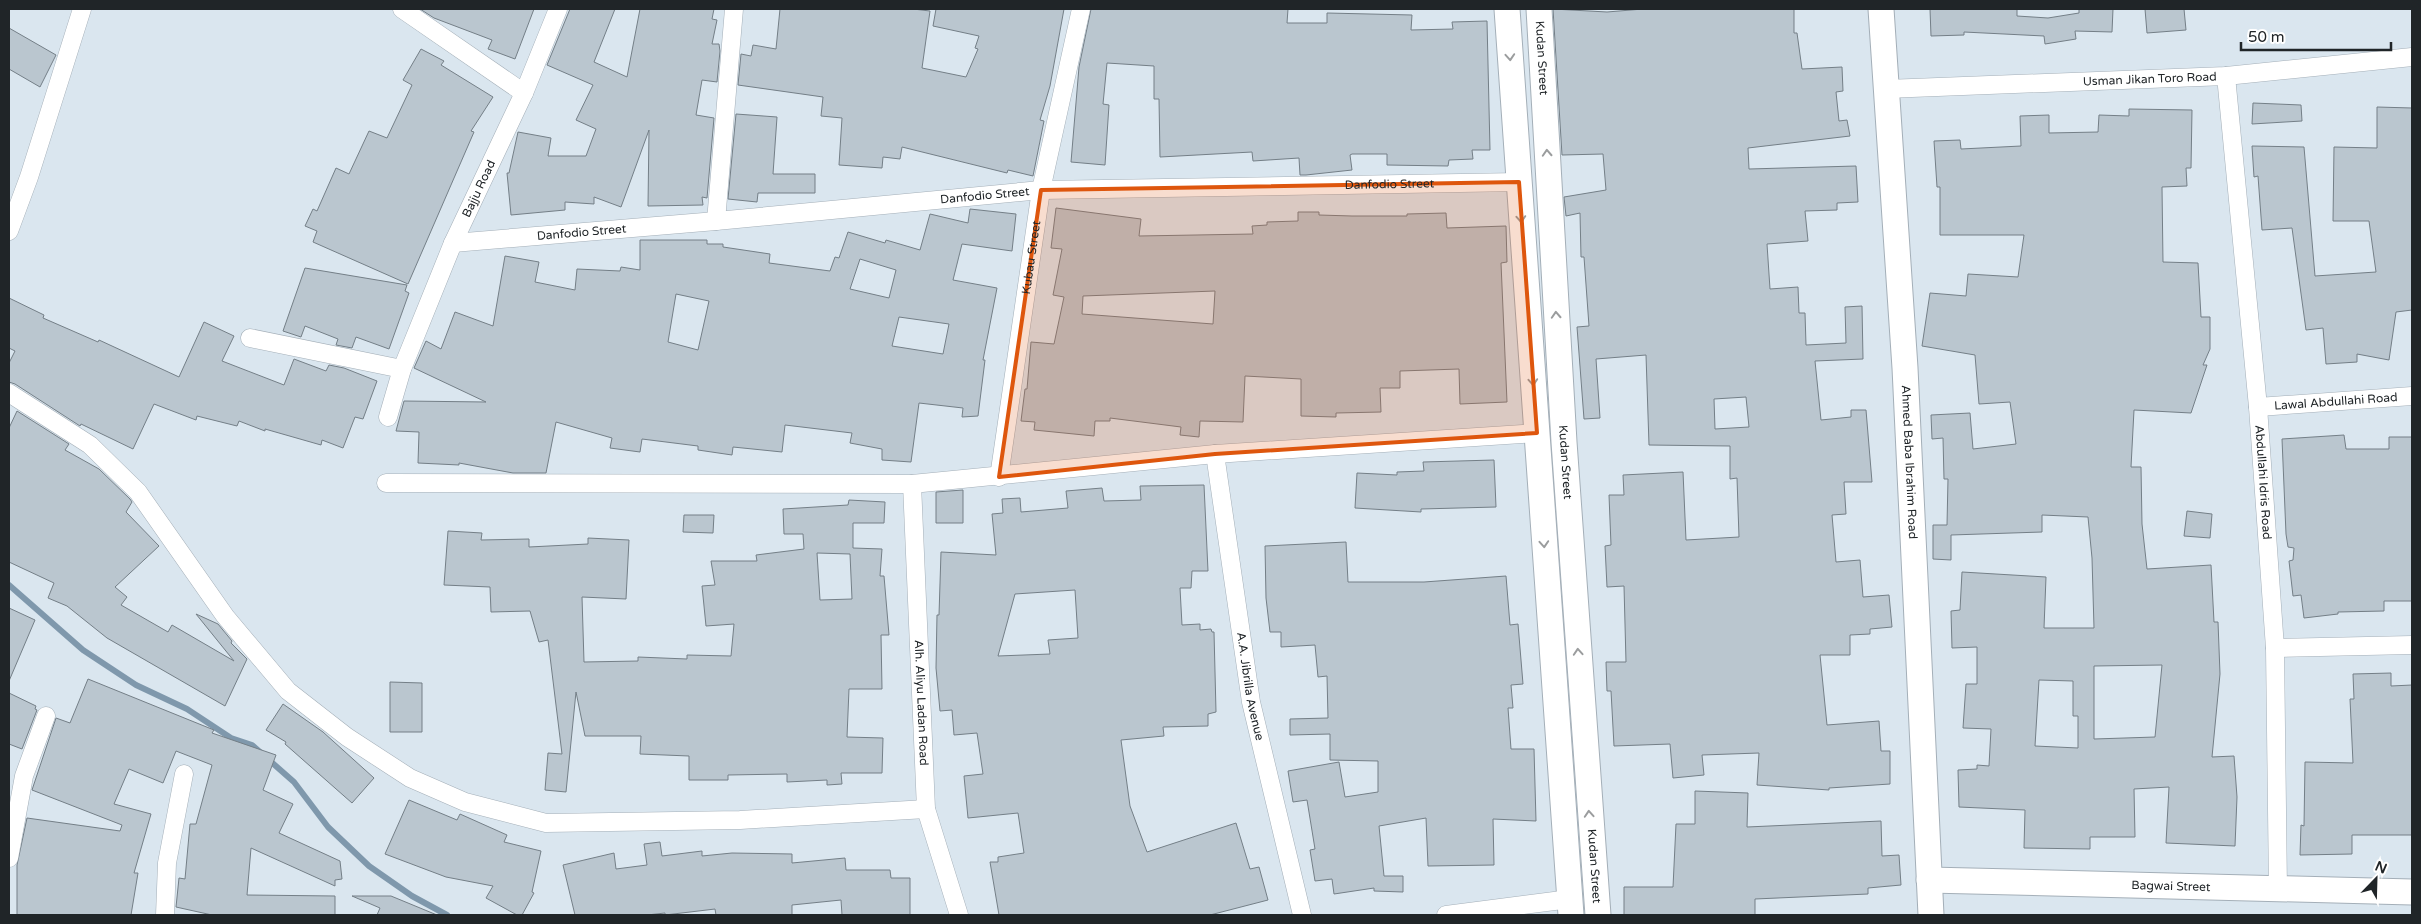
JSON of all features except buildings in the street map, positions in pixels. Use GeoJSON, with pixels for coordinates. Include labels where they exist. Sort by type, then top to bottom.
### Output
{"type":"FeatureCollection","features":[{"type":"Feature","properties":{"kind":"street"},"geometry":{"type":"LineString","coordinates":[[9,231],[29,177],[82,9]]}},
{"type":"Feature","properties":{"kind":"street"},"geometry":{"type":"LineString","coordinates":[[402,9],[524,93]]}},
{"type":"Feature","properties":{"kind":"street","name":"Bajju Road"},"geometry":{"type":"LineString","coordinates":[[388,417],[402,369],[453,243],[524,93],[558,9]]}},
{"type":"Feature","properties":{"kind":"street"},"geometry":{"type":"LineString","coordinates":[[716,221],[734,9]]}},
{"type":"Feature","properties":{"kind":"street","name":"Kubau Street"},"geometry":{"type":"LineString","coordinates":[[999,477],[1040,190],[1081,9]]}},
{"type":"Feature","properties":{"kind":"street"},"geometry":{"type":"LineString","coordinates":[[1446,915],[1571,907],[1507,9]]}},
{"type":"Feature","properties":{"kind":"street","name":"Kudan Street"},"geometry":{"type":"LineString","coordinates":[[1539,9],[1565,462],[1598,915]]}},
{"type":"Feature","properties":{"kind":"street","name":"Ahmed Baba Ibrahim Road"},"geometry":{"type":"LineString","coordinates":[[1881,9],[1905,368],[1931,915]]}},
{"type":"Feature","properties":{"kind":"street","name":"Usman Jikan Toro Road"},"geometry":{"type":"LineString","coordinates":[[1886,89],[2226,76],[2412,57]]}},
{"type":"Feature","properties":{"kind":"street","name":"Abdullahi Idris Road"},"geometry":{"type":"LineString","coordinates":[[2226,76],[2258,408],[2275,648],[2278,890]]}},
{"type":"Feature","properties":{"kind":"street","name":"Danfodio Street"},"geometry":{"type":"LineString","coordinates":[[453,243],[716,221],[1040,190],[1518,182]]}},
{"type":"Feature","properties":{"kind":"street"},"geometry":{"type":"LineString","coordinates":[[250,338],[402,369]]}},
{"type":"Feature","properties":{"kind":"street"},"geometry":{"type":"LineString","coordinates":[[9,393],[90,446],[138,492],[225,616],[288,692],[347,737],[410,778],[465,802],[546,823],[740,820],[926,809]]}},
{"type":"Feature","properties":{"kind":"street","name":"Lawal Abdullahi Road"},"geometry":{"type":"LineString","coordinates":[[2258,408],[2412,396]]}},
{"type":"Feature","properties":{"kind":"street"},"geometry":{"type":"LineString","coordinates":[[386,483],[912,484],[999,477],[1215,454],[1536,433]]}},
{"type":"Feature","properties":{"kind":"street","name":"A.A. Jibrilla Avenue"},"geometry":{"type":"LineString","coordinates":[[1215,454],[1251,702],[1302,915]]}},
{"type":"Feature","properties":{"kind":"street","name":"Alh. Aliyu Ladan Road"},"geometry":{"type":"LineString","coordinates":[[912,484],[926,809],[959,915]]}},
{"type":"Feature","properties":{"kind":"street"},"geometry":{"type":"LineString","coordinates":[[2275,648],[2412,645]]}},
{"type":"Feature","properties":{"kind":"street"},"geometry":{"type":"LineString","coordinates":[[9,858],[24,776],[46,716]]}},
{"type":"Feature","properties":{"kind":"street"},"geometry":{"type":"LineString","coordinates":[[165,915],[167,863],[184,774]]}},
{"type":"Feature","properties":{"kind":"street","name":"Bagwai Street"},"geometry":{"type":"LineString","coordinates":[[1930,880],[2412,892]]}},
{"type":"Feature","properties":{"kind":"highlighted area"},"geometry":{"type":"Polygon","coordinates":[[[1519,182],[1537,433],[1215,454],[999,477],[1041,190],[1519,182]]]}},
{"type":"Feature","properties":{"kind":"waterway"},"geometry":{"type":"LineString","coordinates":[[9,585],[83,650],[136,685],[187,709],[231,738],[252,745],[294,782],[328,827],[369,866],[412,896],[447,915]]}}]}
